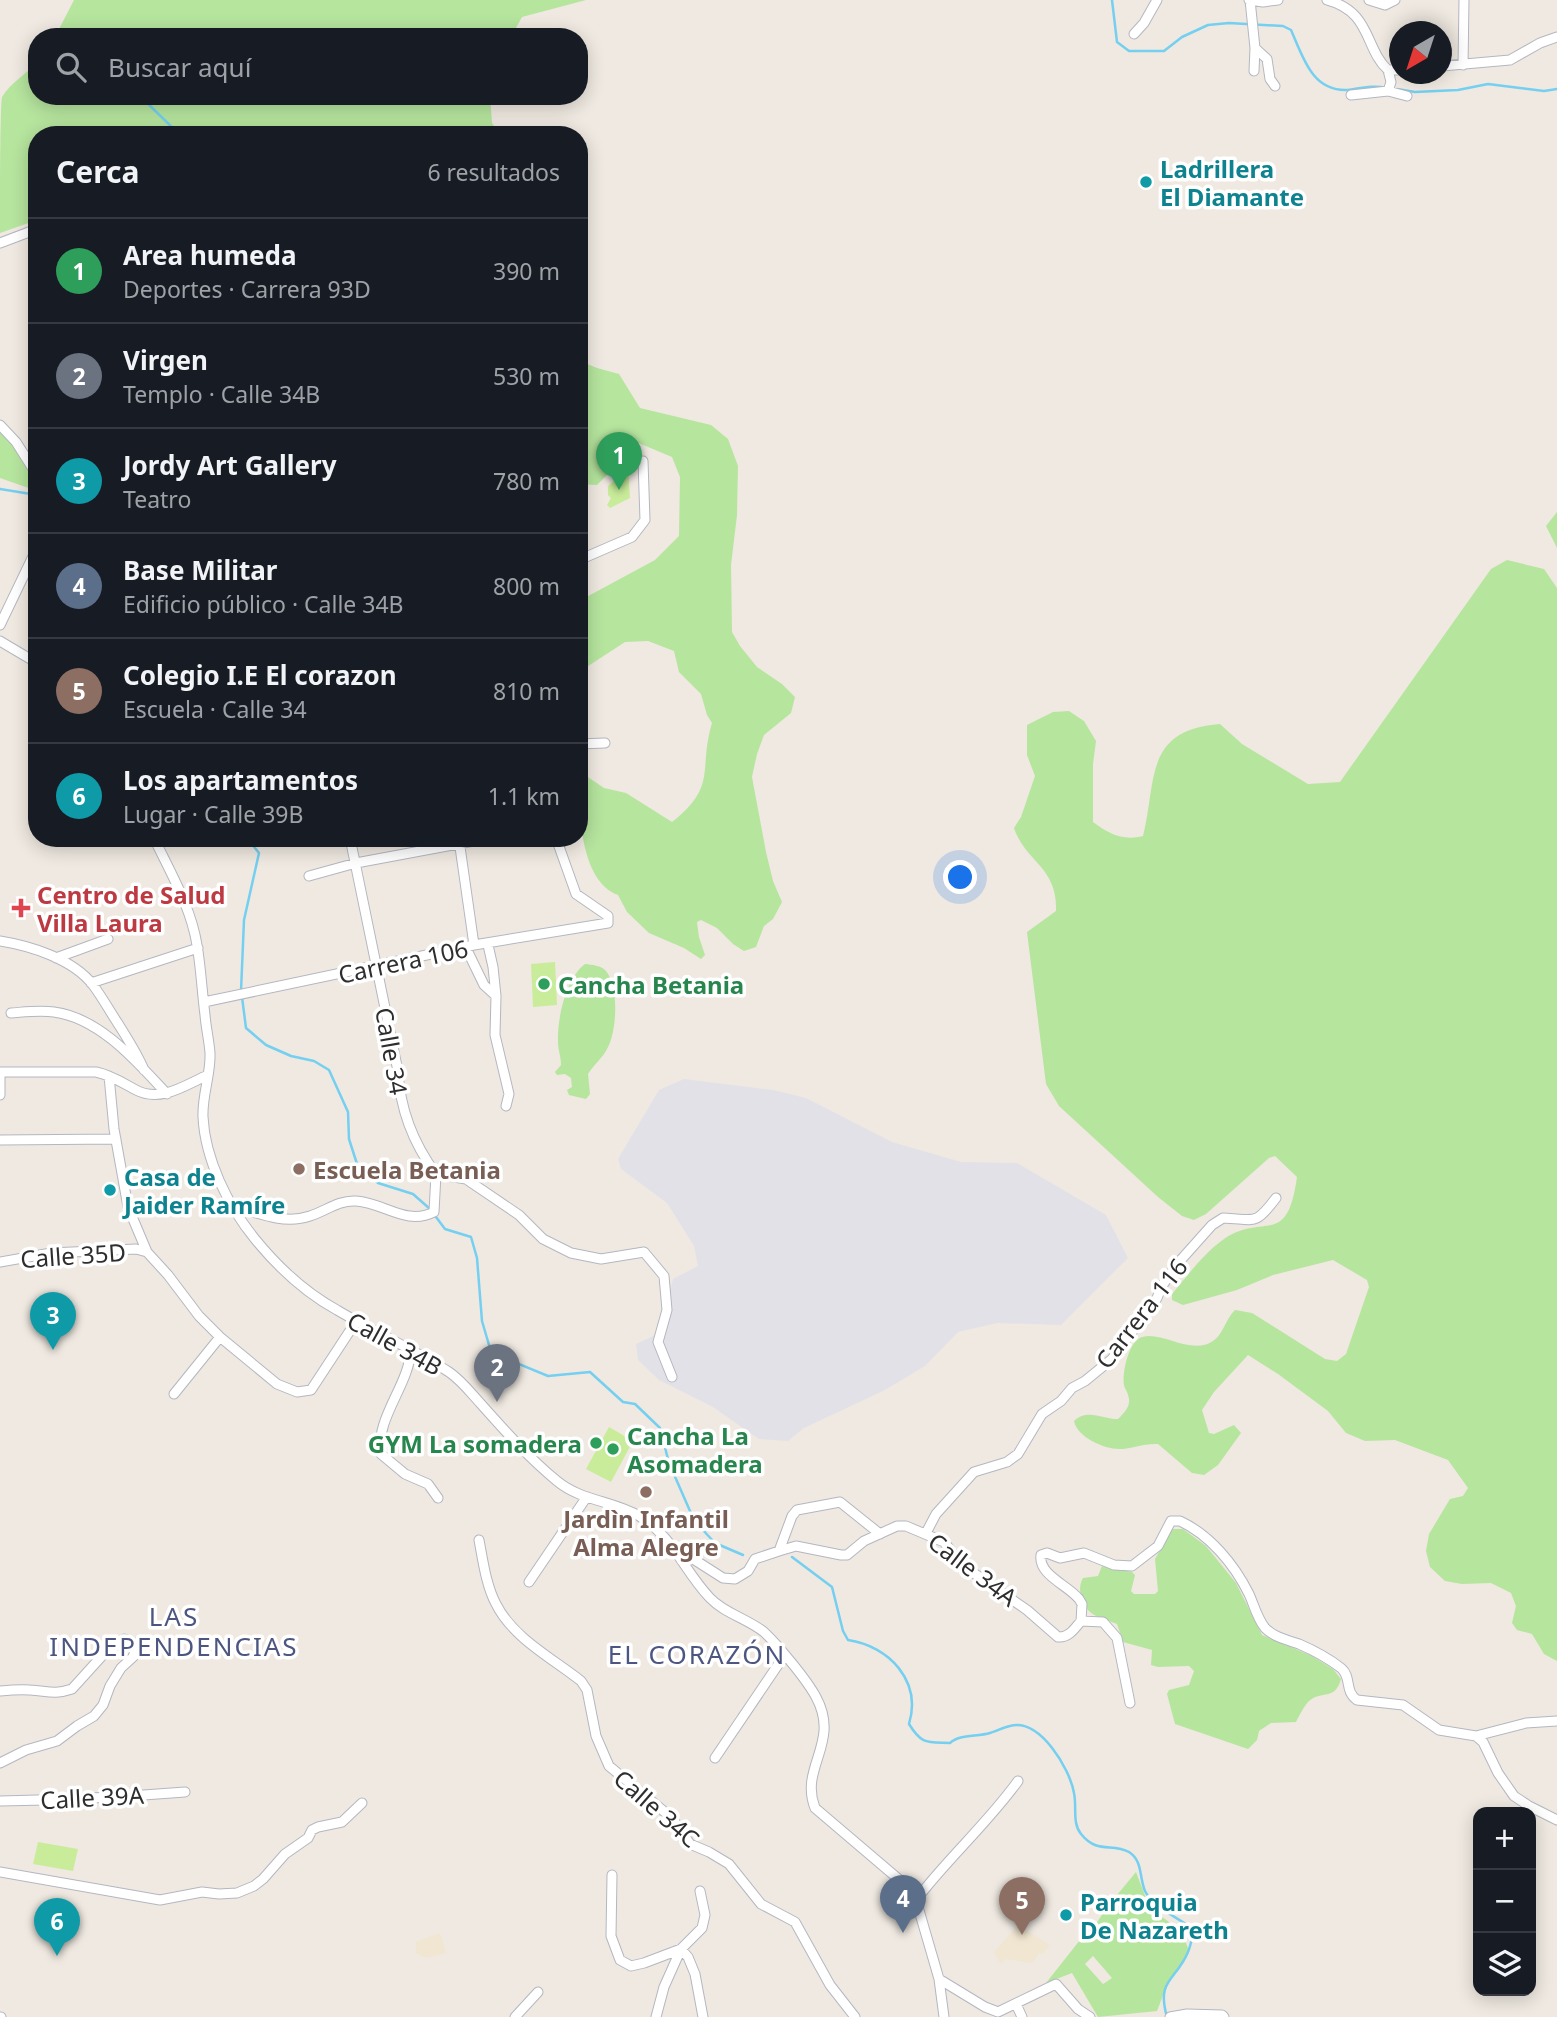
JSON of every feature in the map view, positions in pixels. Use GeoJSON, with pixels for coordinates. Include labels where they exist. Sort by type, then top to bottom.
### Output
{"type":"FeatureCollection","features":[{"type":"Feature","properties":{"kind":"street"},"geometry":{"type":"LineString","coordinates":[[1134,34],[1144,23],[1157,0]]}},
{"type":"Feature","properties":{"kind":"street"},"geometry":{"type":"LineString","coordinates":[[1254,71],[1255,48],[1250,0],[1278,0]]}},
{"type":"Feature","properties":{"kind":"street"},"geometry":{"type":"LineString","coordinates":[[1369,0],[1385,5],[1395,0]]}},
{"type":"Feature","properties":{"kind":"street"},"geometry":{"type":"LineString","coordinates":[[1463,65],[1464,0]]}},
{"type":"Feature","properties":{"kind":"street"},"geometry":{"type":"LineString","coordinates":[[1334,1],[1363,25],[1382,65],[1388,70],[1389,86]]}},
{"type":"Feature","properties":{"kind":"street"},"geometry":{"type":"LineString","coordinates":[[1452,66],[1510,60],[1557,37]]}},
{"type":"Feature","properties":{"kind":"street"},"geometry":{"type":"LineString","coordinates":[[1255,48],[1267,59],[1268,72],[1275,86]]}},
{"type":"Feature","properties":{"kind":"street"},"geometry":{"type":"LineString","coordinates":[[1352,95],[1389,86],[1407,96]]}},
{"type":"Feature","properties":{"kind":"street"},"geometry":{"type":"LineString","coordinates":[[0,243],[28,232]]}},
{"type":"Feature","properties":{"kind":"street"},"geometry":{"type":"LineString","coordinates":[[0,425],[16,442],[28,461]]}},
{"type":"Feature","properties":{"kind":"street"},"geometry":{"type":"LineString","coordinates":[[588,556],[632,537],[645,520],[643,461]]}},
{"type":"Feature","properties":{"kind":"street"},"geometry":{"type":"LineString","coordinates":[[0,625],[28,567]]}},
{"type":"Feature","properties":{"kind":"street"},"geometry":{"type":"LineString","coordinates":[[0,640],[28,657]]}},
{"type":"Feature","properties":{"kind":"street"},"geometry":{"type":"LineString","coordinates":[[588,744],[605,743]]}},
{"type":"Feature","properties":{"kind":"street","name":"Calle 34B"},"geometry":{"type":"LineString","coordinates":[[158,847],[189,914],[198,948],[210,1055],[203,1118],[207,1145],[231,1205],[254,1238],[283,1269],[314,1295],[337,1310],[411,1348],[454,1376],[535,1462],[561,1485],[586,1497],[636,1514],[658,1528],[675,1547],[696,1583],[713,1602],[764,1633],[815,1695],[825,1727],[824,1743],[810,1783],[810,1796],[815,1808],[902,1881],[916,1900],[939,1979],[944,2017]]}},
{"type":"Feature","properties":{"kind":"street","name":"Calle 34"},"geometry":{"type":"LineString","coordinates":[[352,847],[398,1072],[399,1097],[420,1153],[436,1174]]}},
{"type":"Feature","properties":{"kind":"street"},"geometry":{"type":"LineString","coordinates":[[309,876],[431,847]]}},
{"type":"Feature","properties":{"kind":"street"},"geometry":{"type":"LineString","coordinates":[[460,847],[470,946],[484,985],[496,996]]}},
{"type":"Feature","properties":{"kind":"street","name":"Carrera 106"},"geometry":{"type":"LineString","coordinates":[[204,1002],[470,946],[608,923],[608,916],[576,894],[559,847]]}},
{"type":"Feature","properties":{"kind":"street"},"geometry":{"type":"LineString","coordinates":[[56,958],[108,939]]}},
{"type":"Feature","properties":{"kind":"street"},"geometry":{"type":"LineString","coordinates":[[0,941],[19,944],[56,958],[91,983],[137,1054],[144,1070]]}},
{"type":"Feature","properties":{"kind":"street"},"geometry":{"type":"LineString","coordinates":[[488,945],[494,967],[495,1035],[509,1094],[506,1106]]}},
{"type":"Feature","properties":{"kind":"street"},"geometry":{"type":"LineString","coordinates":[[91,983],[198,948]]}},
{"type":"Feature","properties":{"kind":"street"},"geometry":{"type":"LineString","coordinates":[[11,1013],[55,1012],[84,1021],[144,1070],[167,1094]]}},
{"type":"Feature","properties":{"kind":"street"},"geometry":{"type":"LineString","coordinates":[[0,1095],[0,1072],[81,1071],[109,1076],[148,1095],[167,1094],[208,1075]]}},
{"type":"Feature","properties":{"kind":"street"},"geometry":{"type":"LineString","coordinates":[[109,1076],[116,1139],[128,1207],[147,1252],[199,1316],[220,1337],[277,1384],[298,1392],[311,1390],[357,1320]]}},
{"type":"Feature","properties":{"kind":"street"},"geometry":{"type":"LineString","coordinates":[[0,1140],[116,1139]]}},
{"type":"Feature","properties":{"kind":"street"},"geometry":{"type":"LineString","coordinates":[[231,1205],[292,1221],[345,1202],[358,1201],[422,1218],[433,1212],[436,1206],[436,1174],[466,1179],[519,1215],[543,1239],[571,1253],[601,1259],[644,1252],[664,1276],[667,1310],[658,1342],[672,1377]]}},
{"type":"Feature","properties":{"kind":"street","name":"Carrera 116"},"geometry":{"type":"LineString","coordinates":[[926,1533],[936,1514],[974,1472],[1007,1462],[1018,1454],[1042,1414],[1112,1359],[1179,1262],[1212,1225],[1223,1218],[1248,1221],[1262,1216],[1276,1198]]}},
{"type":"Feature","properties":{"kind":"street","name":"Calle 35D"},"geometry":{"type":"LineString","coordinates":[[0,1262],[58,1252],[147,1252]]}},
{"type":"Feature","properties":{"kind":"street"},"geometry":{"type":"LineString","coordinates":[[174,1394],[220,1337]]}},
{"type":"Feature","properties":{"kind":"street"},"geometry":{"type":"LineString","coordinates":[[411,1348],[406,1376],[379,1440],[381,1454],[405,1474],[428,1484],[438,1498]]}},
{"type":"Feature","properties":{"kind":"street"},"geometry":{"type":"LineString","coordinates":[[530,1582],[586,1497]]}},
{"type":"Feature","properties":{"kind":"street"},"geometry":{"type":"LineString","coordinates":[[675,1547],[723,1578],[735,1579],[748,1571],[755,1559],[779,1550],[796,1546],[847,1555],[864,1541],[880,1534],[840,1502],[797,1510],[779,1550]]}},
{"type":"Feature","properties":{"kind":"street"},"geometry":{"type":"LineString","coordinates":[[1130,1703],[1112,1630],[1103,1622],[1081,1621],[1082,1604],[1079,1598],[1047,1572],[1040,1562],[1041,1555],[1046,1553],[1060,1558],[1084,1553],[1114,1565],[1132,1566],[1158,1546],[1171,1521],[1180,1521],[1216,1547],[1230,1564],[1269,1632],[1313,1651],[1341,1668],[1347,1675],[1349,1692],[1353,1698],[1362,1702],[1403,1705],[1438,1730],[1476,1736],[1526,1723],[1557,1721]]}},
{"type":"Feature","properties":{"kind":"street","name":"Calle 34A"},"geometry":{"type":"LineString","coordinates":[[880,1534],[897,1526],[906,1526],[944,1542],[962,1565],[1027,1610],[1058,1637],[1072,1632],[1081,1621]]}},
{"type":"Feature","properties":{"kind":"street","name":"Calle 34C"},"geometry":{"type":"LineString","coordinates":[[479,1540],[494,1602],[501,1614],[529,1643],[581,1681],[587,1690],[596,1735],[609,1766],[672,1818],[691,1844],[729,1864],[761,1904],[795,1922],[830,1985],[855,2017]]}},
{"type":"Feature","properties":{"kind":"street"},"geometry":{"type":"LineString","coordinates":[[0,1691],[24,1689],[54,1694],[63,1692],[72,1689],[111,1646],[124,1639],[132,1642],[136,1648],[133,1657],[121,1668],[103,1705],[94,1716],[57,1741],[26,1750],[0,1763]]}},
{"type":"Feature","properties":{"kind":"street"},"geometry":{"type":"LineString","coordinates":[[715,1758],[784,1656]]}},
{"type":"Feature","properties":{"kind":"street"},"geometry":{"type":"LineString","coordinates":[[1476,1736],[1483,1742],[1498,1773],[1514,1796],[1529,1807],[1557,1820]]}},
{"type":"Feature","properties":{"kind":"street"},"geometry":{"type":"LineString","coordinates":[[916,1900],[940,1867],[993,1814],[1018,1781]]}},
{"type":"Feature","properties":{"kind":"street","name":"Calle 39A"},"geometry":{"type":"LineString","coordinates":[[0,1801],[99,1799],[119,1795],[185,1792]]}},
{"type":"Feature","properties":{"kind":"street"},"geometry":{"type":"LineString","coordinates":[[0,1872],[160,1900],[201,1892],[219,1894],[245,1890],[263,1879],[285,1854],[308,1838],[313,1830],[342,1822],[362,1803]]}},
{"type":"Feature","properties":{"kind":"street"},"geometry":{"type":"LineString","coordinates":[[612,1875],[611,1936],[620,1960],[631,1966],[681,1949]]}},
{"type":"Feature","properties":{"kind":"street"},"geometry":{"type":"LineString","coordinates":[[656,2017],[664,1987],[681,1949],[702,1928],[705,1915],[700,1891]]}},
{"type":"Feature","properties":{"kind":"street"},"geometry":{"type":"LineString","coordinates":[[681,1949],[688,1957],[695,1974],[703,2017]]}},
{"type":"Feature","properties":{"kind":"street"},"geometry":{"type":"LineString","coordinates":[[939,1979],[998,2012],[1056,1984],[1078,2010],[1090,2017]]}},
{"type":"Feature","properties":{"kind":"street"},"geometry":{"type":"LineString","coordinates":[[515,2017],[538,1992]]}},
{"type":"Feature","properties":{"kind":"street"},"geometry":{"type":"LineString","coordinates":[[1016,2004],[1022,2017]]}},
{"type":"Feature","properties":{"kind":"street"},"geometry":{"type":"LineString","coordinates":[[1170,2017],[1187,2014],[1224,2017]]}},
{"type":"Feature","properties":{"kind":"shaded area"},"geometry":{"type":"Polygon","coordinates":[[[684,1079],[773,1090],[806,1098],[892,1142],[961,1162],[1017,1163],[1106,1215],[1128,1258],[1061,1325],[997,1323],[958,1332],[925,1366],[885,1390],[804,1428],[788,1441],[759,1439],[713,1407],[659,1380],[638,1360],[636,1344],[660,1333],[673,1279],[698,1266],[694,1246],[667,1203],[621,1169],[618,1159],[659,1090],[684,1079]]]}},
{"type":"Feature","properties":{"kind":"shaded area"},"geometry":{"type":"Polygon","coordinates":[[[1018,1925],[1050,1945],[1030,1963],[1006,1959],[1001,1964],[994,1952],[1018,1925]]]}},
{"type":"Feature","properties":{"kind":"shaded area"},"geometry":{"type":"Polygon","coordinates":[[[440,1933],[446,1953],[426,1958],[416,1953],[416,1942],[440,1933]]]}},
{"type":"Feature","properties":{"kind":"green space"},"geometry":{"type":"Polygon","coordinates":[[[74,0],[586,0],[522,17],[516,28],[60,28],[74,0]]]}},
{"type":"Feature","properties":{"kind":"green space"},"geometry":{"type":"Polygon","coordinates":[[[28,71],[28,105],[491,105],[494,126],[28,126],[28,223],[0,233],[2,97],[28,71]]]}},
{"type":"Feature","properties":{"kind":"green space"},"geometry":{"type":"Polygon","coordinates":[[[588,364],[619,374],[640,408],[711,425],[728,439],[738,466],[737,515],[731,565],[732,632],[757,667],[782,684],[795,697],[791,713],[764,735],[752,777],[766,852],[773,881],[782,902],[773,919],[764,926],[756,947],[744,951],[717,928],[701,920],[697,922],[705,955],[701,959],[684,948],[649,933],[627,912],[618,895],[605,887],[588,858],[585,847],[588,847],[588,777],[604,788],[626,793],[672,822],[696,798],[701,787],[712,723],[701,694],[679,672],[674,651],[648,641],[625,642],[588,666],[588,596],[655,560],[679,536],[680,477],[672,457],[629,439],[620,462],[597,485],[588,484],[588,364]]]}},
{"type":"Feature","properties":{"kind":"green space"},"geometry":{"type":"Polygon","coordinates":[[[0,427],[28,465],[28,488],[0,478],[0,427]]]}},
{"type":"Feature","properties":{"kind":"green space"},"geometry":{"type":"Polygon","coordinates":[[[628,469],[630,498],[610,508],[607,505],[611,498],[608,495],[608,486],[628,469]]]}},
{"type":"Feature","properties":{"kind":"green space"},"geometry":{"type":"Polygon","coordinates":[[[1557,512],[1557,548],[1546,526],[1557,512]]]}},
{"type":"Feature","properties":{"kind":"green space"},"geometry":{"type":"Polygon","coordinates":[[[1507,560],[1544,569],[1557,588],[1557,1661],[1544,1654],[1532,1634],[1517,1630],[1512,1623],[1516,1606],[1511,1593],[1491,1583],[1462,1584],[1445,1581],[1430,1567],[1426,1551],[1429,1534],[1450,1499],[1463,1496],[1468,1488],[1448,1460],[1395,1440],[1365,1441],[1346,1433],[1328,1411],[1248,1355],[1214,1392],[1202,1410],[1209,1433],[1214,1434],[1234,1425],[1241,1433],[1218,1465],[1204,1475],[1192,1473],[1158,1444],[1113,1448],[1092,1441],[1076,1427],[1074,1421],[1084,1415],[1118,1419],[1125,1411],[1129,1402],[1124,1385],[1125,1367],[1131,1348],[1138,1339],[1154,1336],[1194,1346],[1204,1345],[1216,1338],[1235,1310],[1252,1313],[1325,1359],[1337,1361],[1346,1354],[1369,1287],[1367,1280],[1333,1260],[1273,1275],[1237,1290],[1183,1305],[1172,1300],[1172,1294],[1190,1272],[1224,1239],[1238,1232],[1280,1221],[1293,1199],[1297,1177],[1275,1156],[1269,1158],[1206,1214],[1194,1220],[1182,1216],[1158,1197],[1059,1106],[1046,1084],[1027,932],[1056,911],[1055,896],[1046,874],[1025,849],[1014,828],[1021,817],[1035,776],[1027,755],[1027,725],[1053,712],[1069,711],[1084,721],[1096,741],[1093,764],[1093,822],[1123,837],[1143,836],[1158,762],[1165,748],[1177,736],[1195,728],[1220,724],[1242,744],[1308,784],[1340,782],[1491,569],[1507,560]]]}},
{"type":"Feature","properties":{"kind":"green space","name":"Cancha Betania"},"geometry":{"type":"Polygon","coordinates":[[[555,962],[557,1005],[533,1007],[531,964],[555,962]]]}},
{"type":"Feature","properties":{"kind":"green space"},"geometry":{"type":"Polygon","coordinates":[[[585,964],[599,966],[606,971],[615,997],[611,1039],[604,1054],[588,1074],[590,1094],[586,1099],[569,1095],[567,1090],[572,1087],[571,1078],[565,1074],[557,1075],[555,1072],[561,1065],[558,1033],[564,1000],[578,970],[585,964]]]}},
{"type":"Feature","properties":{"kind":"green space","name":"Cancha La Asomadera"},"geometry":{"type":"Polygon","coordinates":[[[609,1427],[633,1441],[611,1482],[586,1469],[609,1427]]]}},
{"type":"Feature","properties":{"kind":"green space"},"geometry":{"type":"Polygon","coordinates":[[[1172,1529],[1183,1529],[1206,1546],[1236,1583],[1262,1635],[1312,1656],[1333,1669],[1341,1679],[1332,1693],[1309,1701],[1296,1722],[1271,1723],[1259,1731],[1257,1740],[1248,1749],[1175,1724],[1167,1694],[1169,1690],[1189,1685],[1194,1671],[1189,1666],[1151,1665],[1152,1650],[1123,1642],[1117,1624],[1092,1613],[1082,1599],[1080,1586],[1083,1578],[1098,1576],[1102,1566],[1132,1572],[1135,1575],[1131,1591],[1134,1594],[1155,1594],[1158,1591],[1155,1559],[1172,1529]]]}},
{"type":"Feature","properties":{"kind":"green space"},"geometry":{"type":"Polygon","coordinates":[[[38,1842],[78,1849],[73,1871],[33,1864],[38,1842]]]}},
{"type":"Feature","properties":{"kind":"green space"},"geometry":{"type":"Polygon","coordinates":[[[1136,1872],[1151,1911],[1175,1927],[1187,1944],[1189,1951],[1167,1985],[1157,2011],[1098,2017],[1072,1973],[1046,1983],[1080,1940],[1083,1943],[1136,1872]],[[1093,1956],[1085,1964],[1103,1984],[1112,1978],[1093,1956]]]}},
{"type":"Feature","properties":{"kind":"waterway"},"geometry":{"type":"LineString","coordinates":[[1112,0],[1117,42],[1129,51],[1164,51],[1182,37],[1208,25],[1229,23],[1283,26],[1291,30],[1310,71],[1326,85],[1348,90],[1387,88]]}},
{"type":"Feature","properties":{"kind":"waterway"},"geometry":{"type":"LineString","coordinates":[[1397,89],[1415,92],[1458,90],[1488,84],[1544,91],[1557,89]]}},
{"type":"Feature","properties":{"kind":"waterway"},"geometry":{"type":"LineString","coordinates":[[149,105],[171,126]]}},
{"type":"Feature","properties":{"kind":"waterway"},"geometry":{"type":"LineString","coordinates":[[0,489],[28,494]]}},
{"type":"Feature","properties":{"kind":"waterway"},"geometry":{"type":"LineString","coordinates":[[241,991],[244,920],[259,853],[254,847]]}},
{"type":"Feature","properties":{"kind":"waterway"},"geometry":{"type":"LineString","coordinates":[[242,997],[246,1028],[266,1045],[291,1056],[314,1061],[329,1070],[348,1112],[349,1139],[358,1167],[378,1183],[413,1194],[430,1209],[445,1229],[471,1237],[477,1258],[482,1321],[489,1345],[502,1357],[548,1376],[590,1372],[623,1402],[635,1404],[660,1428],[669,1463],[690,1511],[701,1528],[715,1543],[743,1555]]}},
{"type":"Feature","properties":{"kind":"waterway"},"geometry":{"type":"LineString","coordinates":[[792,1557],[832,1587],[843,1631],[848,1640],[877,1650],[899,1668],[911,1694],[909,1724],[922,1739],[950,1743],[963,1737],[1021,1726],[1042,1737],[1052,1748],[1067,1771],[1081,1834],[1093,1844],[1129,1852],[1137,1860],[1143,1886],[1149,1897],[1160,1908],[1194,1930],[1188,1952],[1166,1987],[1164,2004],[1167,2017]]}},
{"type":"Feature","properties":{"kind":"place","name":"Ladrillera El Diamante"},"geometry":{"type":"Point","coordinates":[1146,182]}},
{"type":"Feature","properties":{"kind":"place","name":"Area humeda"},"geometry":{"type":"Point","coordinates":[619,490]}},
{"type":"Feature","properties":{"kind":"place","name":"Centro de Salud Villa Laura"},"geometry":{"type":"Point","coordinates":[21,908]}},
{"type":"Feature","properties":{"kind":"place","name":"Cancha Betania"},"geometry":{"type":"Point","coordinates":[544,984]}},
{"type":"Feature","properties":{"kind":"place","name":"Escuela Betania"},"geometry":{"type":"Point","coordinates":[299,1169]}},
{"type":"Feature","properties":{"kind":"place","name":"Casa de Jaider Ramíre"},"geometry":{"type":"Point","coordinates":[110,1190]}},
{"type":"Feature","properties":{"kind":"place","name":"Jordy Art Gallery"},"geometry":{"type":"Point","coordinates":[53,1350]}},
{"type":"Feature","properties":{"kind":"place","name":"Virgen"},"geometry":{"type":"Point","coordinates":[497,1402]}},
{"type":"Feature","properties":{"kind":"place","name":"GYM La somadera"},"geometry":{"type":"Point","coordinates":[596,1443]}},
{"type":"Feature","properties":{"kind":"place","name":"Cancha La Asomadera"},"geometry":{"type":"Point","coordinates":[613,1449]}},
{"type":"Feature","properties":{"kind":"place","name":"Jardìn Infantil Alma Alegre"},"geometry":{"type":"Point","coordinates":[646,1492]}},
{"type":"Feature","properties":{"kind":"place","name":"Parroquia De Nazareth"},"geometry":{"type":"Point","coordinates":[1066,1915]}},
{"type":"Feature","properties":{"kind":"place","name":"Base Militar"},"geometry":{"type":"Point","coordinates":[903,1933]}},
{"type":"Feature","properties":{"kind":"place","name":"Colegio I.E El corazon"},"geometry":{"type":"Point","coordinates":[1022,1935]}},
{"type":"Feature","properties":{"kind":"place","name":"Los apartamentos"},"geometry":{"type":"Point","coordinates":[57,1956]}},
{"type":"Feature","properties":{"kind":"district","name":"LAS INDEPENDENCIAS"},"geometry":{"type":"Point","coordinates":[174,1631]}},
{"type":"Feature","properties":{"kind":"district","name":"EL CORAZÓN"},"geometry":{"type":"Point","coordinates":[697,1654]}}]}
